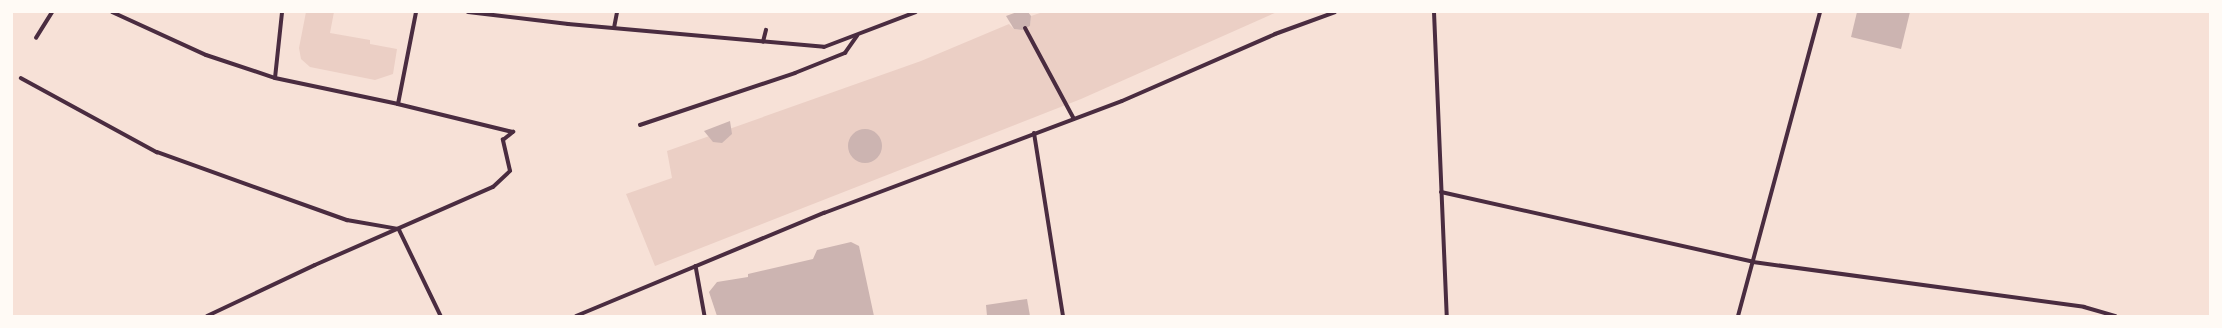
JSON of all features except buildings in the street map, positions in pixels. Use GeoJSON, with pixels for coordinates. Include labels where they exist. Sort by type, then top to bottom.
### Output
{"type":"FeatureCollection","features":[{"type":"Feature","properties":{"kind":"street"},"geometry":{"type":"LineString","coordinates":[[36,38],[52,12]]}},
{"type":"Feature","properties":{"kind":"street"},"geometry":{"type":"LineString","coordinates":[[112,12],[206,55],[275,78],[398,104],[513,132],[503,140],[510,171],[493,187],[399,229],[373,238],[207,316]]}},
{"type":"Feature","properties":{"kind":"street"},"geometry":{"type":"LineString","coordinates":[[275,78],[282,12]]}},
{"type":"Feature","properties":{"kind":"street"},"geometry":{"type":"LineString","coordinates":[[398,104],[416,12]]}},
{"type":"Feature","properties":{"kind":"street"},"geometry":{"type":"LineString","coordinates":[[468,12],[614,28],[824,47],[857,36],[916,12]]}},
{"type":"Feature","properties":{"kind":"street"},"geometry":{"type":"LineString","coordinates":[[614,28],[617,12]]}},
{"type":"Feature","properties":{"kind":"street"},"geometry":{"type":"LineString","coordinates":[[576,316],[862,198],[1122,101],[1275,34],[1335,12]]}},
{"type":"Feature","properties":{"kind":"street"},"geometry":{"type":"LineString","coordinates":[[1434,12],[1447,316]]}},
{"type":"Feature","properties":{"kind":"street"},"geometry":{"type":"LineString","coordinates":[[1738,316],[1820,12]]}},
{"type":"Feature","properties":{"kind":"street"},"geometry":{"type":"LineString","coordinates":[[1025,28],[1074,119]]}},
{"type":"Feature","properties":{"kind":"street"},"geometry":{"type":"LineString","coordinates":[[764,42],[766,30]]}},
{"type":"Feature","properties":{"kind":"street"},"geometry":{"type":"LineString","coordinates":[[640,125],[795,73],[838,56],[845,53],[857,36]]}},
{"type":"Feature","properties":{"kind":"street"},"geometry":{"type":"LineString","coordinates":[[21,78],[157,152],[347,220],[399,229]]}},
{"type":"Feature","properties":{"kind":"street"},"geometry":{"type":"LineString","coordinates":[[1034,133],[1063,316]]}},
{"type":"Feature","properties":{"kind":"street"},"geometry":{"type":"LineString","coordinates":[[1441,192],[1753,262],[2084,307],[2115,316]]}},
{"type":"Feature","properties":{"kind":"street"},"geometry":{"type":"LineString","coordinates":[[399,229],[441,316]]}},
{"type":"Feature","properties":{"kind":"street"},"geometry":{"type":"LineString","coordinates":[[696,266],[705,316]]}},
{"type":"Feature","properties":{"kind":"shaded area"},"geometry":{"type":"Polygon","coordinates":[[[306,12],[334,12],[330,33],[370,40],[370,44],[397,49],[393,74],[375,80],[310,67],[301,59],[299,48],[306,12]]]}},
{"type":"Feature","properties":{"kind":"shaded area"},"geometry":{"type":"Polygon","coordinates":[[[1043,12],[1277,12],[1081,99],[655,266],[626,194],[672,178],[667,151],[921,61],[1009,24],[1014,29],[1022,30],[1030,26],[1031,16],[1043,12]]]}}]}
